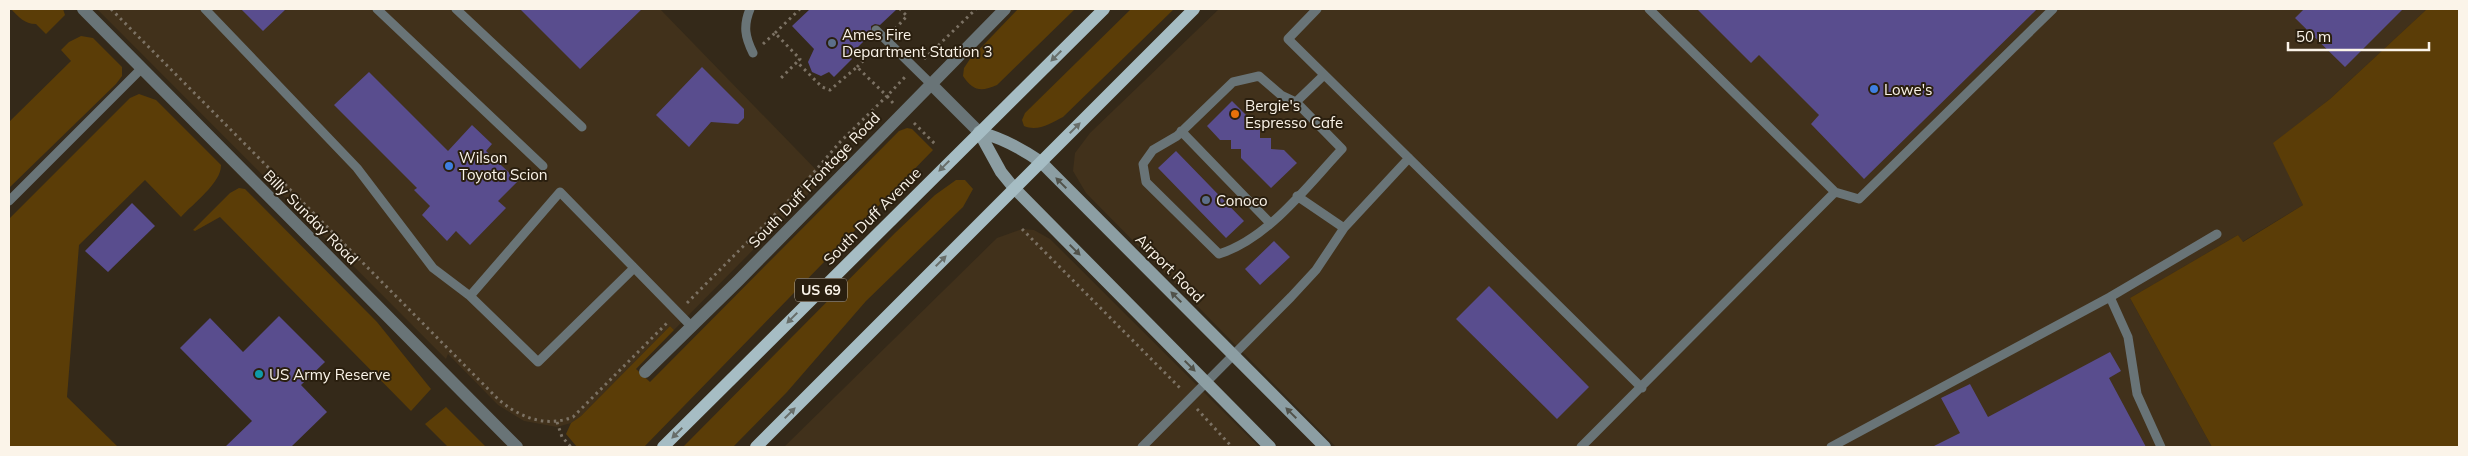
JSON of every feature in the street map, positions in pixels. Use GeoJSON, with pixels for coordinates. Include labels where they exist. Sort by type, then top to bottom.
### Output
{"type":"FeatureCollection","features":[{"type":"Feature","properties":{"kind":"main road","name":"South Duff Avenue"},"geometry":{"type":"LineString","coordinates":[[663,447],[1104,9]]}},
{"type":"Feature","properties":{"kind":"main road"},"geometry":{"type":"LineString","coordinates":[[756,447],[1194,9]]}},
{"type":"Feature","properties":{"kind":"main road","name":"Airport Road"},"geometry":{"type":"LineString","coordinates":[[979,132],[997,137],[1024,150],[1040,162],[1325,447]]}},
{"type":"Feature","properties":{"kind":"main road","name":"Airport Road"},"geometry":{"type":"LineString","coordinates":[[979,132],[1001,172],[1014,188],[1270,447]]}},
{"type":"Feature","properties":{"kind":"street","name":"Billy Sunday Road"},"geometry":{"type":"LineString","coordinates":[[82,9],[517,447]]}},
{"type":"Feature","properties":{"kind":"street","name":"South Duff Frontage Road"},"geometry":{"type":"LineString","coordinates":[[645,372],[692,327],[1005,9]]}},
{"type":"Feature","properties":{"kind":"street","name":"Airport Road"},"geometry":{"type":"LineString","coordinates":[[931,84],[979,132]]}},
{"type":"Feature","properties":{"kind":"lane"},"geometry":{"type":"LineString","coordinates":[[205,9],[357,168],[433,268],[470,296],[538,362],[634,268]]}},
{"type":"Feature","properties":{"kind":"lane"},"geometry":{"type":"LineString","coordinates":[[377,9],[543,166]]}},
{"type":"Feature","properties":{"kind":"lane"},"geometry":{"type":"LineString","coordinates":[[456,9],[582,127]]}},
{"type":"Feature","properties":{"kind":"lane"},"geometry":{"type":"LineString","coordinates":[[750,9],[746,18],[746,33],[753,52]]}},
{"type":"Feature","properties":{"kind":"lane"},"geometry":{"type":"LineString","coordinates":[[1317,9],[1288,38],[1642,388]]}},
{"type":"Feature","properties":{"kind":"lane"},"geometry":{"type":"LineString","coordinates":[[1649,9],[1835,192],[1859,199],[2053,9]]}},
{"type":"Feature","properties":{"kind":"lane"},"geometry":{"type":"LineString","coordinates":[[876,30],[931,84]]}},
{"type":"Feature","properties":{"kind":"lane"},"geometry":{"type":"LineString","coordinates":[[9,201],[141,69]]}},
{"type":"Feature","properties":{"kind":"lane"},"geometry":{"type":"LineString","coordinates":[[1296,102],[1324,75]]}},
{"type":"Feature","properties":{"kind":"lane"},"geometry":{"type":"LineString","coordinates":[[1259,76],[1281,95],[1296,102],[1342,149],[1262,231],[1234,249],[1219,254],[1146,182],[1143,164],[1153,150],[1181,131],[1233,82],[1259,76]]}},
{"type":"Feature","properties":{"kind":"lane"},"geometry":{"type":"LineString","coordinates":[[1181,131],[1270,223]]}},
{"type":"Feature","properties":{"kind":"lane"},"geometry":{"type":"LineString","coordinates":[[1142,447],[1234,356],[1316,270],[1344,228],[1409,158]]}},
{"type":"Feature","properties":{"kind":"lane"},"geometry":{"type":"LineString","coordinates":[[470,296],[560,192],[692,327]]}},
{"type":"Feature","properties":{"kind":"lane"},"geometry":{"type":"LineString","coordinates":[[1580,447],[1642,388],[1835,192]]}},
{"type":"Feature","properties":{"kind":"lane"},"geometry":{"type":"LineString","coordinates":[[1297,196],[1344,228]]}},
{"type":"Feature","properties":{"kind":"lane"},"geometry":{"type":"LineString","coordinates":[[1831,447],[2110,297],[2217,234]]}},
{"type":"Feature","properties":{"kind":"lane"},"geometry":{"type":"LineString","coordinates":[[2110,297],[2128,337],[2137,394],[2161,447]]}},
{"type":"Feature","properties":{"kind":"path"},"geometry":{"type":"LineString","coordinates":[[753,52],[800,9]]}},
{"type":"Feature","properties":{"kind":"path"},"geometry":{"type":"LineString","coordinates":[[887,96],[976,9]]}},
{"type":"Feature","properties":{"kind":"path"},"geometry":{"type":"LineString","coordinates":[[775,33],[800,59],[780,80]]}},
{"type":"Feature","properties":{"kind":"path"},"geometry":{"type":"LineString","coordinates":[[798,62],[826,90],[836,88],[857,67],[892,101]]}},
{"type":"Feature","properties":{"kind":"path"},"geometry":{"type":"LineString","coordinates":[[911,120],[936,145]]}},
{"type":"Feature","properties":{"kind":"path"},"geometry":{"type":"LineString","coordinates":[[1022,229],[1175,381]]}},
{"type":"Feature","properties":{"kind":"path"},"geometry":{"type":"LineString","coordinates":[[1205,419],[1232,447]]}},
{"type":"Feature","properties":{"kind":"path"},"geometry":{"type":"LineString","coordinates":[[557,422],[562,437],[571,447]]}},
{"type":"Feature","properties":{"kind":"shaded area"},"geometry":{"type":"Polygon","coordinates":[[[11,9],[63,9],[65,15],[46,34],[36,24],[25,21],[11,9]]]}},
{"type":"Feature","properties":{"kind":"shaded area"},"geometry":{"type":"Polygon","coordinates":[[[97,9],[660,9],[824,178],[674,330],[670,326],[581,416],[571,423],[557,427],[524,421],[498,405],[448,354],[446,359],[97,9]]]}},
{"type":"Feature","properties":{"kind":"shaded area"},"geometry":{"type":"Polygon","coordinates":[[[1018,9],[1075,9],[997,85],[986,89],[978,89],[970,85],[963,76],[964,68],[970,59],[1018,9]]]}},
{"type":"Feature","properties":{"kind":"shaded area"},"geometry":{"type":"Polygon","coordinates":[[[1131,9],[1174,9],[1063,117],[1039,127],[1029,128],[1024,126],[1022,120],[1025,113],[1131,9]]]}},
{"type":"Feature","properties":{"kind":"shaded area"},"geometry":{"type":"Polygon","coordinates":[[[1219,9],[2427,9],[2330,99],[2274,143],[2303,205],[2242,242],[2238,235],[2130,298],[2212,447],[1336,447],[1086,193],[1073,171],[1075,153],[1090,133],[1219,9]]]}},
{"type":"Feature","properties":{"kind":"shaded area"},"geometry":{"type":"Polygon","coordinates":[[[2427,9],[2459,9],[2459,447],[2212,447],[2130,298],[2238,235],[2243,242],[2303,205],[2273,143],[2330,99],[2427,9]]]}},
{"type":"Feature","properties":{"kind":"shaded area"},"geometry":{"type":"Polygon","coordinates":[[[81,36],[93,38],[122,67],[122,76],[9,188],[9,122],[71,61],[61,50],[69,42],[81,36]]]}},
{"type":"Feature","properties":{"kind":"shaded area"},"geometry":{"type":"Polygon","coordinates":[[[139,94],[156,100],[221,165],[220,172],[212,185],[181,217],[145,180],[79,245],[67,397],[118,447],[9,447],[9,219],[130,98],[139,94]]]}},
{"type":"Feature","properties":{"kind":"shaded area"},"geometry":{"type":"Polygon","coordinates":[[[907,128],[912,129],[933,150],[644,447],[577,447],[566,434],[571,423],[581,416],[670,326],[674,330],[636,369],[650,382],[899,131],[907,128]]]}},
{"type":"Feature","properties":{"kind":"shaded area"},"geometry":{"type":"Polygon","coordinates":[[[956,180],[965,180],[973,189],[963,207],[866,301],[787,392],[733,447],[683,447],[895,233],[935,195],[956,180]]]}},
{"type":"Feature","properties":{"kind":"shaded area"},"geometry":{"type":"Polygon","coordinates":[[[239,188],[245,189],[377,322],[431,389],[411,411],[220,217],[195,231],[193,230],[230,193],[239,188]]]}},
{"type":"Feature","properties":{"kind":"shaded area"},"geometry":{"type":"Polygon","coordinates":[[[1022,229],[1034,230],[1050,239],[1259,447],[784,447],[997,238],[1022,229]]]}},
{"type":"Feature","properties":{"kind":"shaded area"},"geometry":{"type":"Polygon","coordinates":[[[446,407],[486,447],[448,447],[425,424],[446,407]]]}},
{"type":"Feature","properties":{"kind":"building"},"geometry":{"type":"Polygon","coordinates":[[[241,9],[286,9],[263,31],[241,9]]]}},
{"type":"Feature","properties":{"kind":"building"},"geometry":{"type":"Polygon","coordinates":[[[520,9],[642,9],[580,69],[520,9]]]}},
{"type":"Feature","properties":{"kind":"building","name":"Ames Fire Department Station 3"},"geometry":{"type":"Polygon","coordinates":[[[810,9],[897,9],[880,25],[875,24],[871,26],[871,34],[849,56],[852,59],[834,77],[829,72],[821,76],[812,72],[808,62],[814,49],[792,26],[810,9]]]}},
{"type":"Feature","properties":{"kind":"building","name":"Lowe's"},"geometry":{"type":"Polygon","coordinates":[[[1697,9],[2037,9],[1864,179],[1811,124],[1819,115],[1759,55],[1751,63],[1697,9]]]}},
{"type":"Feature","properties":{"kind":"building"},"geometry":{"type":"Polygon","coordinates":[[[2304,9],[2403,9],[2345,67],[2295,18],[2304,9]]]}},
{"type":"Feature","properties":{"kind":"building"},"geometry":{"type":"Polygon","coordinates":[[[702,67],[744,109],[744,118],[738,124],[711,122],[689,147],[656,115],[702,67]]]}},
{"type":"Feature","properties":{"kind":"building","name":"Wilson Toyota Scion"},"geometry":{"type":"Polygon","coordinates":[[[369,72],[448,151],[472,125],[492,144],[486,151],[518,181],[498,201],[506,208],[470,245],[456,231],[447,241],[422,215],[430,206],[414,190],[417,188],[334,105],[369,72]]]}},
{"type":"Feature","properties":{"kind":"building"},"geometry":{"type":"Polygon","coordinates":[[[1232,101],[1260,129],[1260,138],[1271,138],[1271,149],[1284,150],[1297,163],[1271,188],[1241,158],[1241,149],[1231,149],[1231,140],[1220,140],[1207,126],[1232,101]]]}},
{"type":"Feature","properties":{"kind":"building"},"geometry":{"type":"Polygon","coordinates":[[[1176,151],[1244,221],[1226,238],[1158,168],[1176,151]]]}},
{"type":"Feature","properties":{"kind":"building"},"geometry":{"type":"Polygon","coordinates":[[[132,203],[155,226],[108,272],[85,251],[132,203]]]}},
{"type":"Feature","properties":{"kind":"building"},"geometry":{"type":"Polygon","coordinates":[[[1274,241],[1290,257],[1260,285],[1245,269],[1274,241]]]}},
{"type":"Feature","properties":{"kind":"building"},"geometry":{"type":"Polygon","coordinates":[[[1489,286],[1589,387],[1557,419],[1456,319],[1489,286]]]}},
{"type":"Feature","properties":{"kind":"building","name":"US Army Reserve"},"geometry":{"type":"Polygon","coordinates":[[[279,316],[325,362],[301,385],[327,412],[291,447],[225,447],[252,421],[180,348],[210,318],[243,352],[279,316]]]}},
{"type":"Feature","properties":{"kind":"building"},"geometry":{"type":"Polygon","coordinates":[[[2110,352],[2121,371],[2109,378],[2146,447],[1932,447],[1960,433],[1941,398],[1970,384],[1988,417],[2110,352]]]}},
{"type":"Feature","properties":{"kind":"place","name":"Ames Fire Department Station 3"},"geometry":{"type":"Point","coordinates":[832,43]}},
{"type":"Feature","properties":{"kind":"place","name":"Lowe's"},"geometry":{"type":"Point","coordinates":[1874,89]}},
{"type":"Feature","properties":{"kind":"place","name":"Bergie's Espresso Cafe"},"geometry":{"type":"Point","coordinates":[1235,114]}},
{"type":"Feature","properties":{"kind":"place","name":"Wilson Toyota Scion"},"geometry":{"type":"Point","coordinates":[449,166]}},
{"type":"Feature","properties":{"kind":"place","name":"Conoco"},"geometry":{"type":"Point","coordinates":[1206,200]}},
{"type":"Feature","properties":{"kind":"place","name":"US Army Reserve"},"geometry":{"type":"Point","coordinates":[259,374]}}]}
